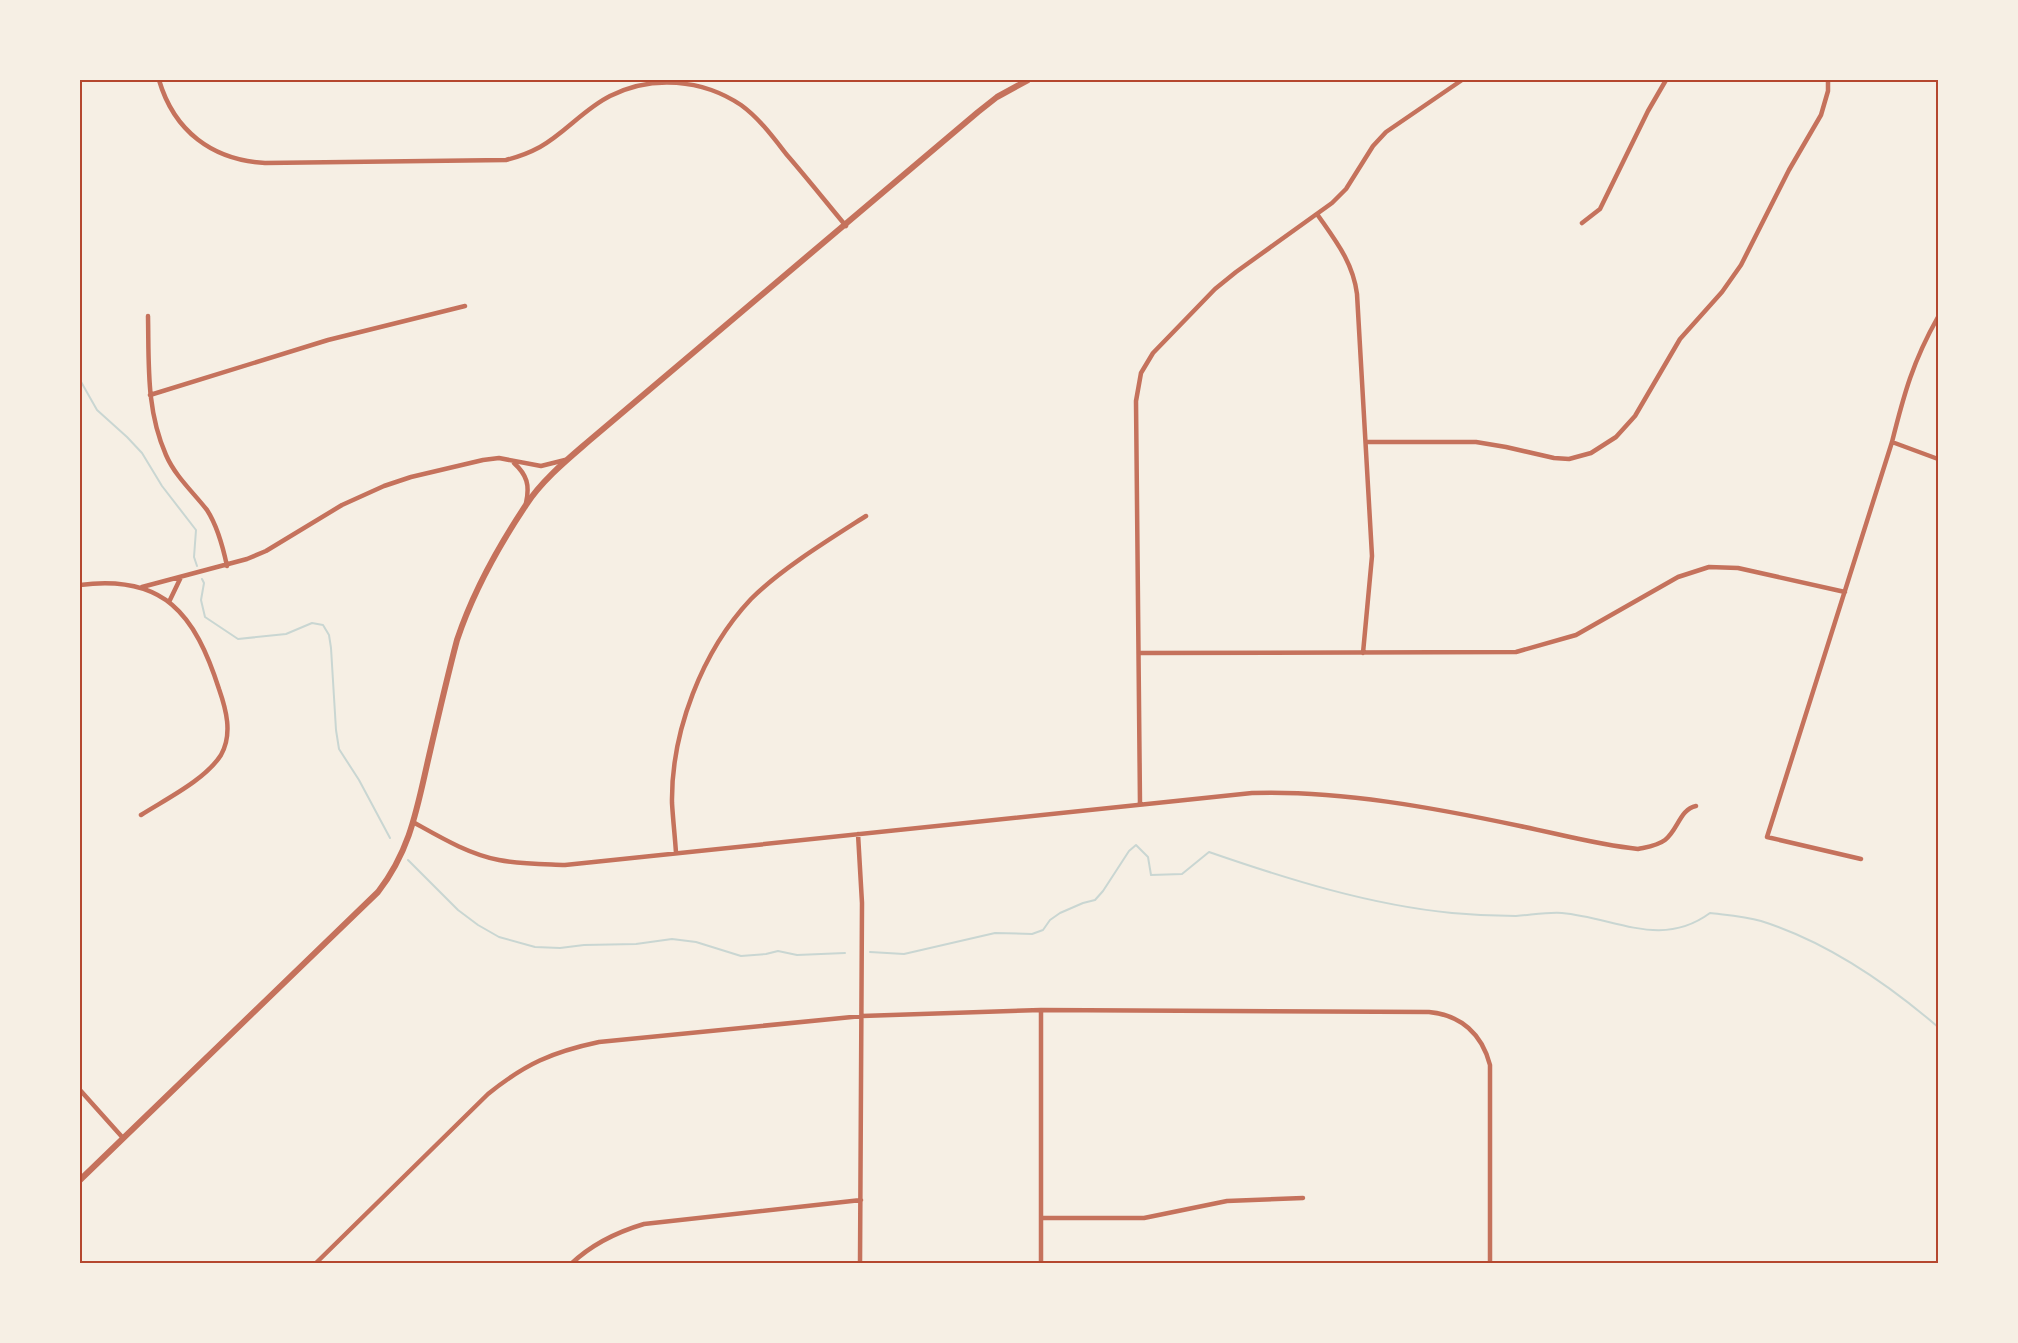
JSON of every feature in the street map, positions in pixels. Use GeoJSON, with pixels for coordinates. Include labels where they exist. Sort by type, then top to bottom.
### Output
{"type":"FeatureCollection","features":[{"type":"Feature","properties":{"kind":"street"},"geometry":{"type":"LineString","coordinates":[[159,80],[174,115],[206,146],[228,157],[266,163],[506,160],[525,155],[541,147],[596,105],[623,91],[658,83],[697,86],[726,96],[753,115],[846,226]]}},
{"type":"Feature","properties":{"kind":"street"},"geometry":{"type":"LineString","coordinates":[[697,80],[697,86]]}},
{"type":"Feature","properties":{"kind":"street"},"geometry":{"type":"LineString","coordinates":[[80,1179],[378,892],[400,859],[413,822],[462,623],[488,568],[526,503],[568,459],[984,107],[1028,80]]}},
{"type":"Feature","properties":{"kind":"street"},"geometry":{"type":"LineString","coordinates":[[1140,804],[1136,401],[1141,373],[1153,353],[1215,289],[1332,203],[1346,189],[1373,146],[1386,132],[1462,80]]}},
{"type":"Feature","properties":{"kind":"street"},"geometry":{"type":"LineString","coordinates":[[1582,223],[1600,209],[1648,111],[1666,80]]}},
{"type":"Feature","properties":{"kind":"street"},"geometry":{"type":"LineString","coordinates":[[1366,442],[1476,442],[1569,459],[1591,453],[1616,438],[1635,416],[1680,339],[1722,292],[1741,265],[1789,170],[1821,115],[1828,91],[1828,80]]}},
{"type":"Feature","properties":{"kind":"street"},"geometry":{"type":"LineString","coordinates":[[1317,214],[1347,257],[1356,281],[1372,556],[1364,653]]}},
{"type":"Feature","properties":{"kind":"street"},"geometry":{"type":"LineString","coordinates":[[150,395],[328,340],[465,306]]}},
{"type":"Feature","properties":{"kind":"street"},"geometry":{"type":"LineString","coordinates":[[148,316],[150,395],[153,416],[166,456],[176,473],[211,518],[222,542],[228,566]]}},
{"type":"Feature","properties":{"kind":"street"},"geometry":{"type":"LineString","coordinates":[[1861,859],[1767,837],[1892,442],[1908,381],[1921,347],[1938,317]]}},
{"type":"Feature","properties":{"kind":"street"},"geometry":{"type":"LineString","coordinates":[[1892,442],[1938,459]]}},
{"type":"Feature","properties":{"kind":"street"},"geometry":{"type":"LineString","coordinates":[[142,587],[228,566],[266,550],[342,505],[384,486],[483,460],[498,458],[541,466],[568,459]]}},
{"type":"Feature","properties":{"kind":"street"},"geometry":{"type":"LineString","coordinates":[[512,461],[523,471],[527,480],[529,490],[526,503]]}},
{"type":"Feature","properties":{"kind":"street"},"geometry":{"type":"LineString","coordinates":[[676,853],[672,802],[677,751],[683,724],[714,647],[740,613],[767,585],[826,541],[866,516]]}},
{"type":"Feature","properties":{"kind":"street"},"geometry":{"type":"LineString","coordinates":[[1139,653],[1502,653],[1530,649],[1576,635],[1678,577],[1709,567],[1738,568],[1845,592]]}},
{"type":"Feature","properties":{"kind":"street"},"geometry":{"type":"LineString","coordinates":[[169,602],[181,577]]}},
{"type":"Feature","properties":{"kind":"street"},"geometry":{"type":"LineString","coordinates":[[80,585],[109,582],[142,587],[179,609],[195,630],[209,658],[225,708],[226,737],[221,754],[212,766],[195,781],[141,815]]}},
{"type":"Feature","properties":{"kind":"street"},"geometry":{"type":"LineString","coordinates":[[413,822],[467,850],[499,860],[565,866],[1252,792],[1319,794],[1467,815],[1638,849],[1665,840],[1675,829],[1685,811],[1696,806]]}},
{"type":"Feature","properties":{"kind":"street"},"geometry":{"type":"LineString","coordinates":[[858,834],[862,903],[860,1263]]}},
{"type":"Feature","properties":{"kind":"street"},"geometry":{"type":"LineString","coordinates":[[1041,1010],[1041,1263]]}},
{"type":"Feature","properties":{"kind":"street"},"geometry":{"type":"LineString","coordinates":[[315,1263],[488,1094],[510,1076],[566,1049],[599,1042],[862,1016],[1041,1010],[1429,1012],[1450,1016],[1460,1021],[1477,1035],[1488,1054],[1490,1065],[1490,1263]]}},
{"type":"Feature","properties":{"kind":"street"},"geometry":{"type":"LineString","coordinates":[[80,1090],[123,1138]]}},
{"type":"Feature","properties":{"kind":"street"},"geometry":{"type":"LineString","coordinates":[[1041,1218],[1144,1218],[1227,1201],[1303,1198]]}},
{"type":"Feature","properties":{"kind":"street"},"geometry":{"type":"LineString","coordinates":[[571,1263],[602,1240],[625,1229],[644,1224],[861,1200]]}},
{"type":"Feature","properties":{"kind":"waterway"},"geometry":{"type":"LineString","coordinates":[[80,380],[97,410],[142,453],[162,486],[196,530],[194,557],[197,566]]}},
{"type":"Feature","properties":{"kind":"waterway"},"geometry":{"type":"LineString","coordinates":[[202,579],[204,583],[201,600],[205,617],[238,639],[286,634],[312,623],[323,625],[329,635],[331,648],[339,749],[359,780],[390,838]]}},
{"type":"Feature","properties":{"kind":"waterway"},"geometry":{"type":"LineString","coordinates":[[870,952],[904,954],[995,933],[1032,934],[1043,930],[1050,920],[1060,913],[1095,900],[1129,851],[1136,845],[1148,857],[1151,875],[1182,874],[1209,852],[1329,890],[1390,904],[1452,913],[1516,916],[1562,913],[1656,930],[1674,929],[1692,924],[1710,913],[1755,919],[1809,940],[1855,965],[1938,1027]]}},
{"type":"Feature","properties":{"kind":"waterway"},"geometry":{"type":"LineString","coordinates":[[408,860],[458,910],[478,925],[499,937],[535,947],[636,944],[672,939],[696,942],[741,956],[778,951],[797,955],[845,953]]}}]}
